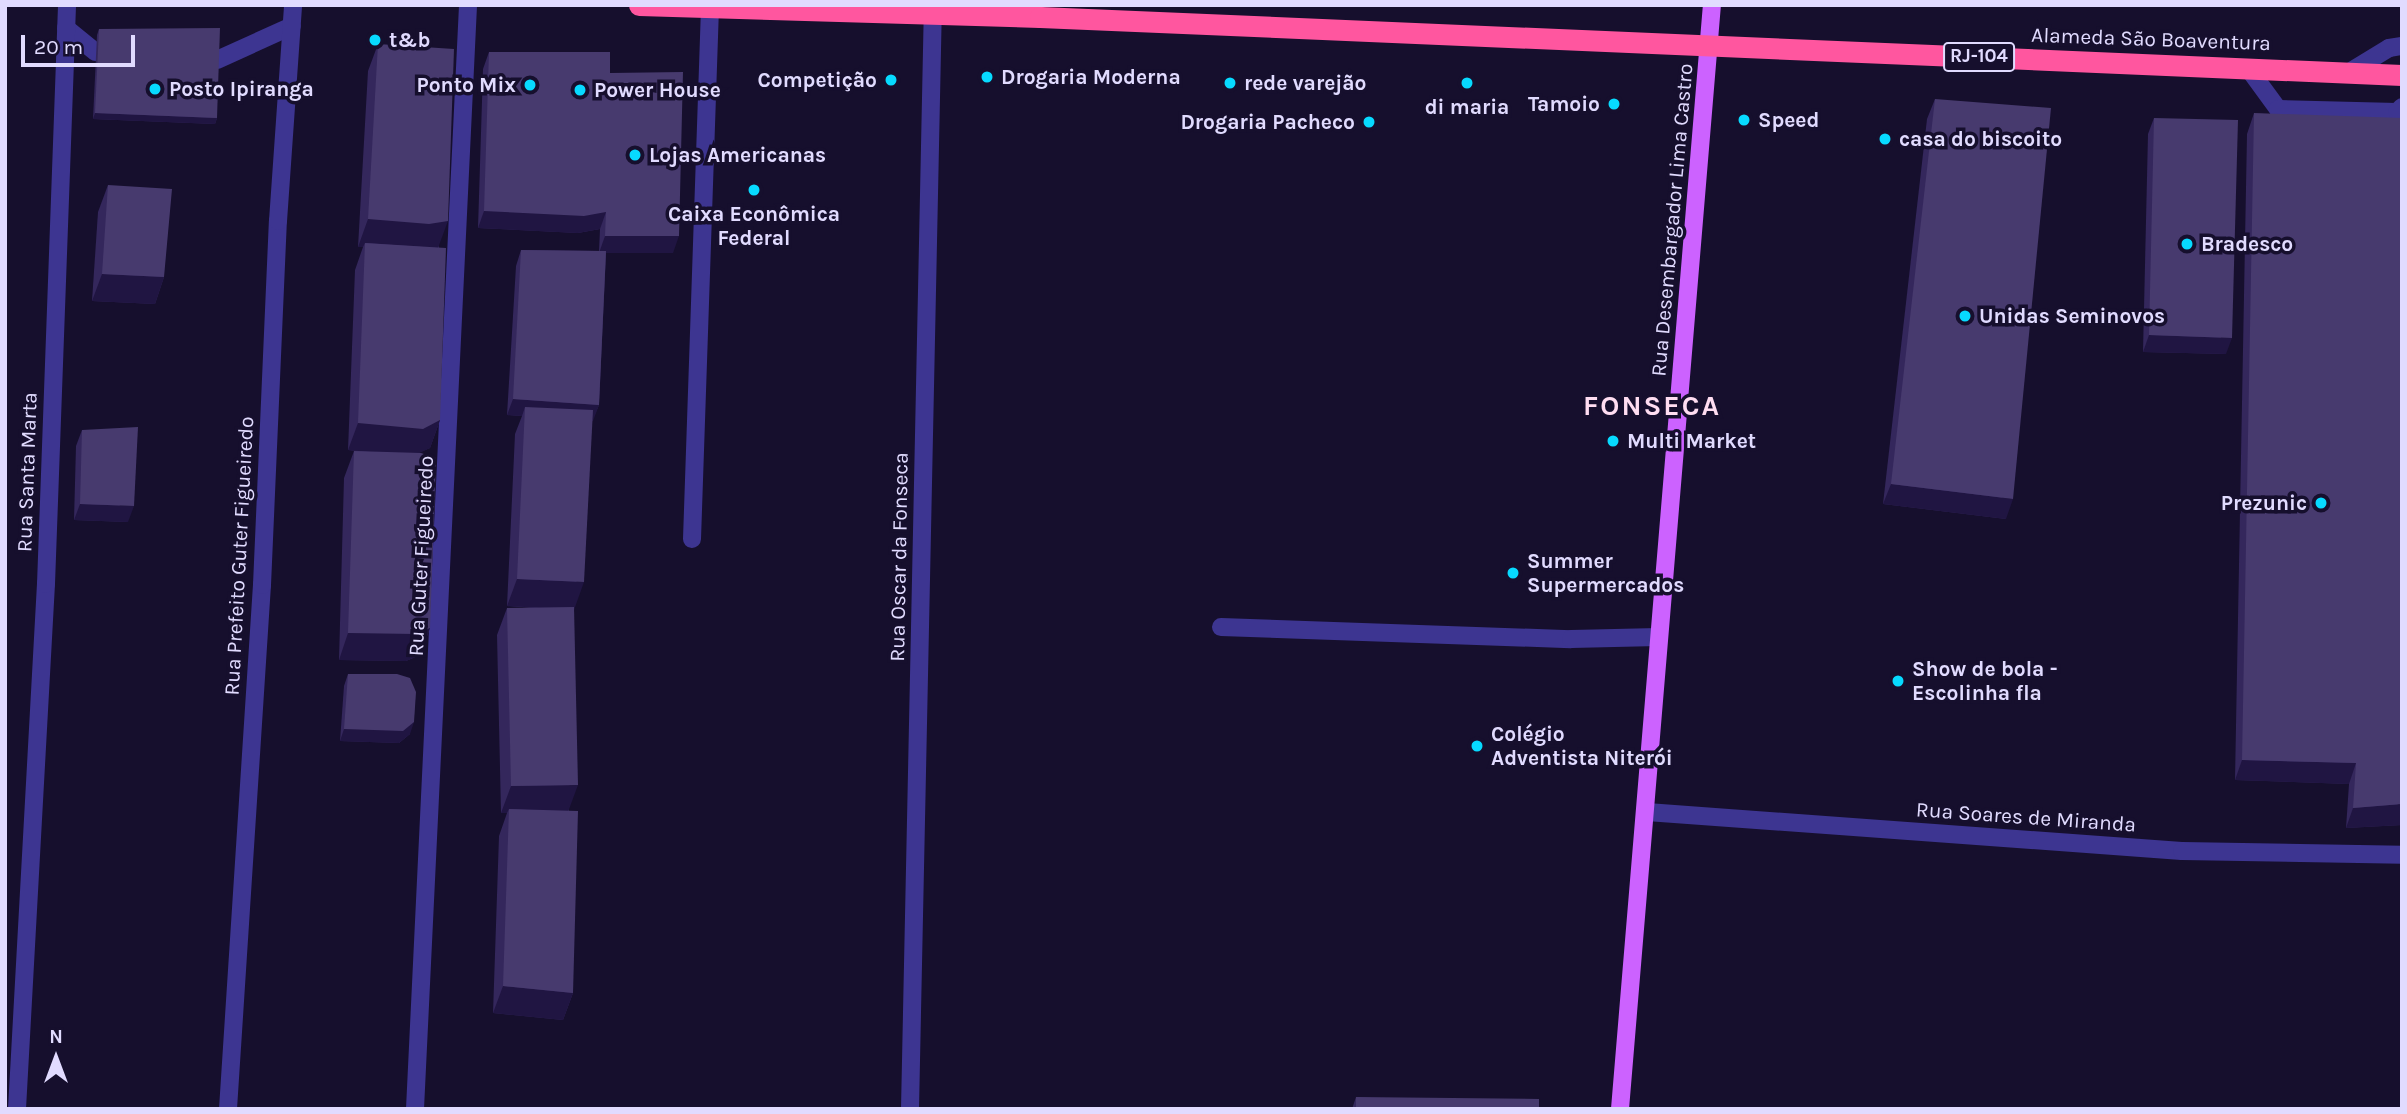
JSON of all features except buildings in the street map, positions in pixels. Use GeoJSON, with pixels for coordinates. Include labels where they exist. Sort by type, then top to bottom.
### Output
{"type":"FeatureCollection","features":[{"type":"Feature","properties":{"kind":"highway","name":"Alameda São Boaventura"},"geometry":{"type":"LineString","coordinates":[[639,5],[933,11],[2402,75]]}},
{"type":"Feature","properties":{"kind":"main road","name":"Rua Desembargador Lima Castro"},"geometry":{"type":"LineString","coordinates":[[1620,1109],[1647,813],[1658,637],[1712,5]]}},
{"type":"Feature","properties":{"kind":"street","name":"Rua Santa Marta"},"geometry":{"type":"LineString","coordinates":[[18,1109],[46,584],[67,5]]}},
{"type":"Feature","properties":{"kind":"street","name":"Rua Prefeito Guter Figueiredo"},"geometry":{"type":"LineString","coordinates":[[228,1109],[262,585],[278,221],[293,5]]}},
{"type":"Feature","properties":{"kind":"street","name":"Rua Guter Figueiredo"},"geometry":{"type":"LineString","coordinates":[[415,1109],[468,5]]}},
{"type":"Feature","properties":{"kind":"street"},"geometry":{"type":"LineString","coordinates":[[692,539],[710,8]]}},
{"type":"Feature","properties":{"kind":"street","name":"Rua Oscar da Fonseca"},"geometry":{"type":"LineString","coordinates":[[910,1109],[933,11]]}},
{"type":"Feature","properties":{"kind":"street"},"geometry":{"type":"LineString","coordinates":[[217,60],[292,26]]}},
{"type":"Feature","properties":{"kind":"street"},"geometry":{"type":"LineString","coordinates":[[66,28],[96,52]]}},
{"type":"Feature","properties":{"kind":"street"},"geometry":{"type":"LineString","coordinates":[[2348,73],[2389,48],[2402,46]]}},
{"type":"Feature","properties":{"kind":"street"},"geometry":{"type":"LineString","coordinates":[[2248,68],[2278,109],[2397,112],[2402,107]]}},
{"type":"Feature","properties":{"kind":"street"},"geometry":{"type":"LineString","coordinates":[[1222,626],[1571,639],[1658,637]]}},
{"type":"Feature","properties":{"kind":"street","name":"Rua Soares de Miranda"},"geometry":{"type":"LineString","coordinates":[[1647,813],[2182,851],[2402,855]]}},
{"type":"Feature","properties":{"kind":"place","name":"t&b"},"geometry":{"type":"Point","coordinates":[375,40]}},
{"type":"Feature","properties":{"kind":"place","name":"Drogaria Moderna"},"geometry":{"type":"Point","coordinates":[987,77]}},
{"type":"Feature","properties":{"kind":"place","name":"Competição"},"geometry":{"type":"Point","coordinates":[891,80]}},
{"type":"Feature","properties":{"kind":"place","name":"rede varejão"},"geometry":{"type":"Point","coordinates":[1230,83]}},
{"type":"Feature","properties":{"kind":"place","name":"di maria"},"geometry":{"type":"Point","coordinates":[1467,83]}},
{"type":"Feature","properties":{"kind":"place","name":"Ponto Mix"},"geometry":{"type":"Point","coordinates":[530,85]}},
{"type":"Feature","properties":{"kind":"place","name":"Posto Ipiranga"},"geometry":{"type":"Point","coordinates":[155,89]}},
{"type":"Feature","properties":{"kind":"place","name":"Power House"},"geometry":{"type":"Point","coordinates":[580,90]}},
{"type":"Feature","properties":{"kind":"place","name":"Tamoio"},"geometry":{"type":"Point","coordinates":[1614,104]}},
{"type":"Feature","properties":{"kind":"place","name":"Speed"},"geometry":{"type":"Point","coordinates":[1744,120]}},
{"type":"Feature","properties":{"kind":"place","name":"Drogaria Pacheco"},"geometry":{"type":"Point","coordinates":[1369,122]}},
{"type":"Feature","properties":{"kind":"place","name":"casa do biscoito"},"geometry":{"type":"Point","coordinates":[1885,139]}},
{"type":"Feature","properties":{"kind":"place","name":"Lojas Americanas"},"geometry":{"type":"Point","coordinates":[635,155]}},
{"type":"Feature","properties":{"kind":"place","name":"Caixa Econômica Federal"},"geometry":{"type":"Point","coordinates":[754,190]}},
{"type":"Feature","properties":{"kind":"place","name":"Bradesco"},"geometry":{"type":"Point","coordinates":[2187,244]}},
{"type":"Feature","properties":{"kind":"place","name":"Unidas Seminovos"},"geometry":{"type":"Point","coordinates":[1965,316]}},
{"type":"Feature","properties":{"kind":"place","name":"Multi Market"},"geometry":{"type":"Point","coordinates":[1613,441]}},
{"type":"Feature","properties":{"kind":"place","name":"Prezunic"},"geometry":{"type":"Point","coordinates":[2321,503]}},
{"type":"Feature","properties":{"kind":"place","name":"Summer Supermercados"},"geometry":{"type":"Point","coordinates":[1513,573]}},
{"type":"Feature","properties":{"kind":"place","name":"Show de bola - Escolinha fla"},"geometry":{"type":"Point","coordinates":[1898,681]}},
{"type":"Feature","properties":{"kind":"place","name":"Colégio Adventista Niterói"},"geometry":{"type":"Point","coordinates":[1477,746]}},
{"type":"Feature","properties":{"kind":"district","name":"FONSECA"},"geometry":{"type":"Point","coordinates":[1652,406]}}]}
